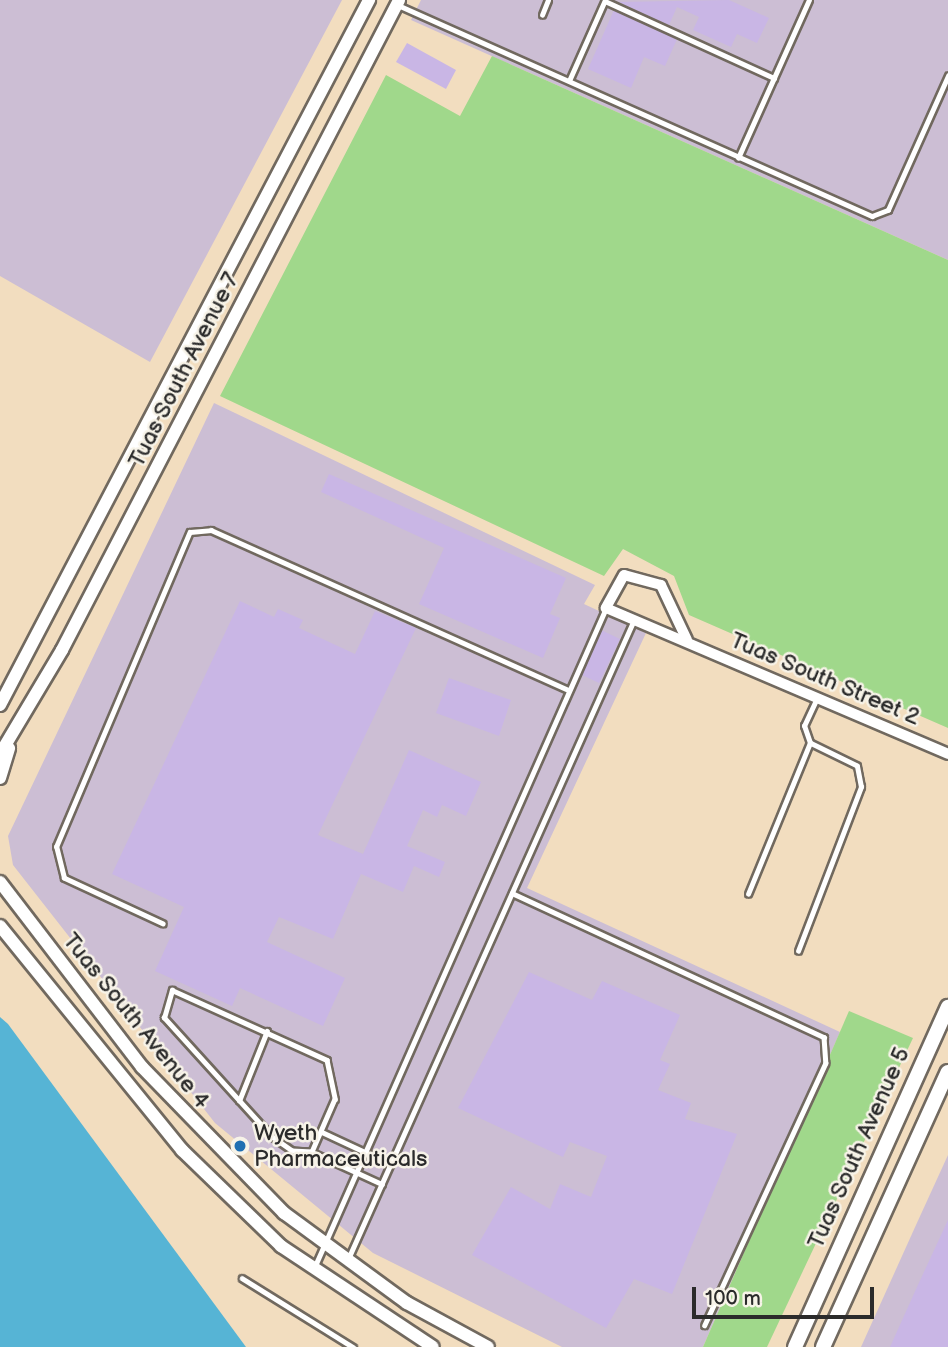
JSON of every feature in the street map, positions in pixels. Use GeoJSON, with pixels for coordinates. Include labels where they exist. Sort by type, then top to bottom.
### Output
{"type":"FeatureCollection","features":[{"type":"Feature","properties":{"kind":"main road","name":"Tuas South Avenue 5"},"geometry":{"type":"LineString","coordinates":[[795,1347],[948,1007]]}},
{"type":"Feature","properties":{"kind":"main road"},"geometry":{"type":"LineString","coordinates":[[823,1347],[948,1072]]}},
{"type":"Feature","properties":{"kind":"street","name":"Tuas South Avenue 7"},"geometry":{"type":"LineString","coordinates":[[0,705],[369,0]]}},
{"type":"Feature","properties":{"kind":"street","name":"Tuas South Avenue 7"},"geometry":{"type":"LineString","coordinates":[[0,778],[4,751],[398,2]]}},
{"type":"Feature","properties":{"kind":"street"},"geometry":{"type":"LineString","coordinates":[[606,608],[624,575],[639,575],[666,591],[687,640]]}},
{"type":"Feature","properties":{"kind":"street","name":"Tuas South Street 2"},"geometry":{"type":"LineString","coordinates":[[606,608],[634,622],[687,640],[948,754]]}},
{"type":"Feature","properties":{"kind":"street","name":"Tuas South Avenue 4"},"geometry":{"type":"LineString","coordinates":[[1,881],[142,1067],[284,1213],[347,1262],[488,1347]]}},
{"type":"Feature","properties":{"kind":"street","name":"Tuas South Avenue 4"},"geometry":{"type":"LineString","coordinates":[[0,926],[182,1150],[314,1270],[433,1347]]}},
{"type":"Feature","properties":{"kind":"lane"},"geometry":{"type":"LineString","coordinates":[[542,15],[548,0]]}},
{"type":"Feature","properties":{"kind":"lane"},"geometry":{"type":"LineString","coordinates":[[569,81],[605,0],[774,78]]}},
{"type":"Feature","properties":{"kind":"lane"},"geometry":{"type":"LineString","coordinates":[[738,158],[809,0]]}},
{"type":"Feature","properties":{"kind":"lane"},"geometry":{"type":"LineString","coordinates":[[398,2],[866,215],[883,215],[948,76]]}},
{"type":"Feature","properties":{"kind":"lane"},"geometry":{"type":"LineString","coordinates":[[163,924],[64,878],[56,847],[190,532],[211,530],[569,690]]}},
{"type":"Feature","properties":{"kind":"lane"},"geometry":{"type":"LineString","coordinates":[[314,1270],[321,1243],[365,1153],[606,608]]}},
{"type":"Feature","properties":{"kind":"lane"},"geometry":{"type":"LineString","coordinates":[[347,1262],[634,622]]}},
{"type":"Feature","properties":{"kind":"lane"},"geometry":{"type":"LineString","coordinates":[[748,894],[810,743],[804,726],[818,697]]}},
{"type":"Feature","properties":{"kind":"lane"},"geometry":{"type":"LineString","coordinates":[[798,951],[861,787],[857,766],[810,743]]}},
{"type":"Feature","properties":{"kind":"lane"},"geometry":{"type":"LineString","coordinates":[[512,892],[824,1037],[826,1063],[705,1325]]}},
{"type":"Feature","properties":{"kind":"lane"},"geometry":{"type":"LineString","coordinates":[[312,1153],[336,1089],[327,1060],[178,990],[163,1005],[164,1018],[272,1137],[292,1150],[312,1153],[382,1184]]}},
{"type":"Feature","properties":{"kind":"lane"},"geometry":{"type":"LineString","coordinates":[[239,1101],[267,1031]]}},
{"type":"Feature","properties":{"kind":"lane"},"geometry":{"type":"LineString","coordinates":[[322,1132],[391,1164]]}},
{"type":"Feature","properties":{"kind":"lane"},"geometry":{"type":"LineString","coordinates":[[242,1278],[353,1347]]}},
{"type":"Feature","properties":{"kind":"shaded area"},"geometry":{"type":"Polygon","coordinates":[[[0,0],[342,0],[150,362],[0,276],[0,0]]]}},
{"type":"Feature","properties":{"kind":"shaded area"},"geometry":{"type":"Polygon","coordinates":[[[421,0],[948,0],[948,260],[411,20],[421,0]]]}},
{"type":"Feature","properties":{"kind":"shaded area"},"geometry":{"type":"Polygon","coordinates":[[[214,403],[595,585],[584,604],[646,633],[527,888],[840,1032],[703,1347],[562,1347],[373,1253],[215,1123],[13,865],[8,836],[214,403]]]}},
{"type":"Feature","properties":{"kind":"shaded area"},"geometry":{"type":"Polygon","coordinates":[[[948,1155],[948,1347],[861,1347],[916,1225],[948,1155]]]}},
{"type":"Feature","properties":{"kind":"green space"},"geometry":{"type":"Polygon","coordinates":[[[492,56],[948,260],[948,728],[689,615],[674,576],[623,549],[604,576],[220,396],[386,75],[460,116],[492,56]]]}},
{"type":"Feature","properties":{"kind":"green space"},"geometry":{"type":"Polygon","coordinates":[[[849,1011],[913,1038],[767,1347],[703,1347],[849,1011]]]}},
{"type":"Feature","properties":{"kind":"water"},"geometry":{"type":"Polygon","coordinates":[[[0,1017],[8,1024],[246,1347],[0,1347],[0,1017]]]}},
{"type":"Feature","properties":{"kind":"building"},"geometry":{"type":"Polygon","coordinates":[[[729,0],[769,18],[757,43],[737,34],[731,47],[693,30],[699,17],[677,7],[669,25],[618,2],[729,0]]]}},
{"type":"Feature","properties":{"kind":"building"},"geometry":{"type":"Polygon","coordinates":[[[614,10],[677,39],[665,66],[644,57],[631,88],[588,69],[614,10]]]}},
{"type":"Feature","properties":{"kind":"building"},"geometry":{"type":"Polygon","coordinates":[[[407,43],[456,70],[446,89],[396,62],[407,43]]]}},
{"type":"Feature","properties":{"kind":"building"},"geometry":{"type":"Polygon","coordinates":[[[329,474],[566,578],[550,614],[560,618],[543,658],[419,604],[444,548],[321,492],[329,474]]]}},
{"type":"Feature","properties":{"kind":"building"},"geometry":{"type":"Polygon","coordinates":[[[240,601],[274,617],[278,609],[303,620],[299,628],[355,654],[375,611],[416,628],[318,835],[363,854],[409,750],[481,782],[466,816],[442,805],[437,817],[423,810],[407,846],[445,862],[439,877],[414,866],[403,892],[361,874],[333,939],[279,917],[267,942],[345,978],[323,1026],[240,988],[232,1006],[155,971],[184,907],[112,874],[240,601]]]}},
{"type":"Feature","properties":{"kind":"building"},"geometry":{"type":"Polygon","coordinates":[[[601,630],[620,639],[599,683],[582,675],[601,630]]]}},
{"type":"Feature","properties":{"kind":"building"},"geometry":{"type":"Polygon","coordinates":[[[449,678],[511,700],[499,736],[436,713],[449,678]]]}},
{"type":"Feature","properties":{"kind":"building"},"geometry":{"type":"Polygon","coordinates":[[[529,972],[592,1000],[602,981],[680,1015],[660,1060],[670,1064],[658,1090],[691,1103],[685,1119],[737,1134],[672,1294],[634,1279],[606,1328],[472,1255],[511,1187],[550,1209],[560,1184],[591,1197],[607,1156],[570,1142],[563,1157],[458,1108],[529,972]]]}},
{"type":"Feature","properties":{"kind":"building"},"geometry":{"type":"Polygon","coordinates":[[[948,1220],[948,1347],[890,1347],[917,1287],[948,1220]]]}},
{"type":"Feature","properties":{"kind":"place","name":"Wyeth Pharmaceuticals"},"geometry":{"type":"Point","coordinates":[240,1146]}}]}
